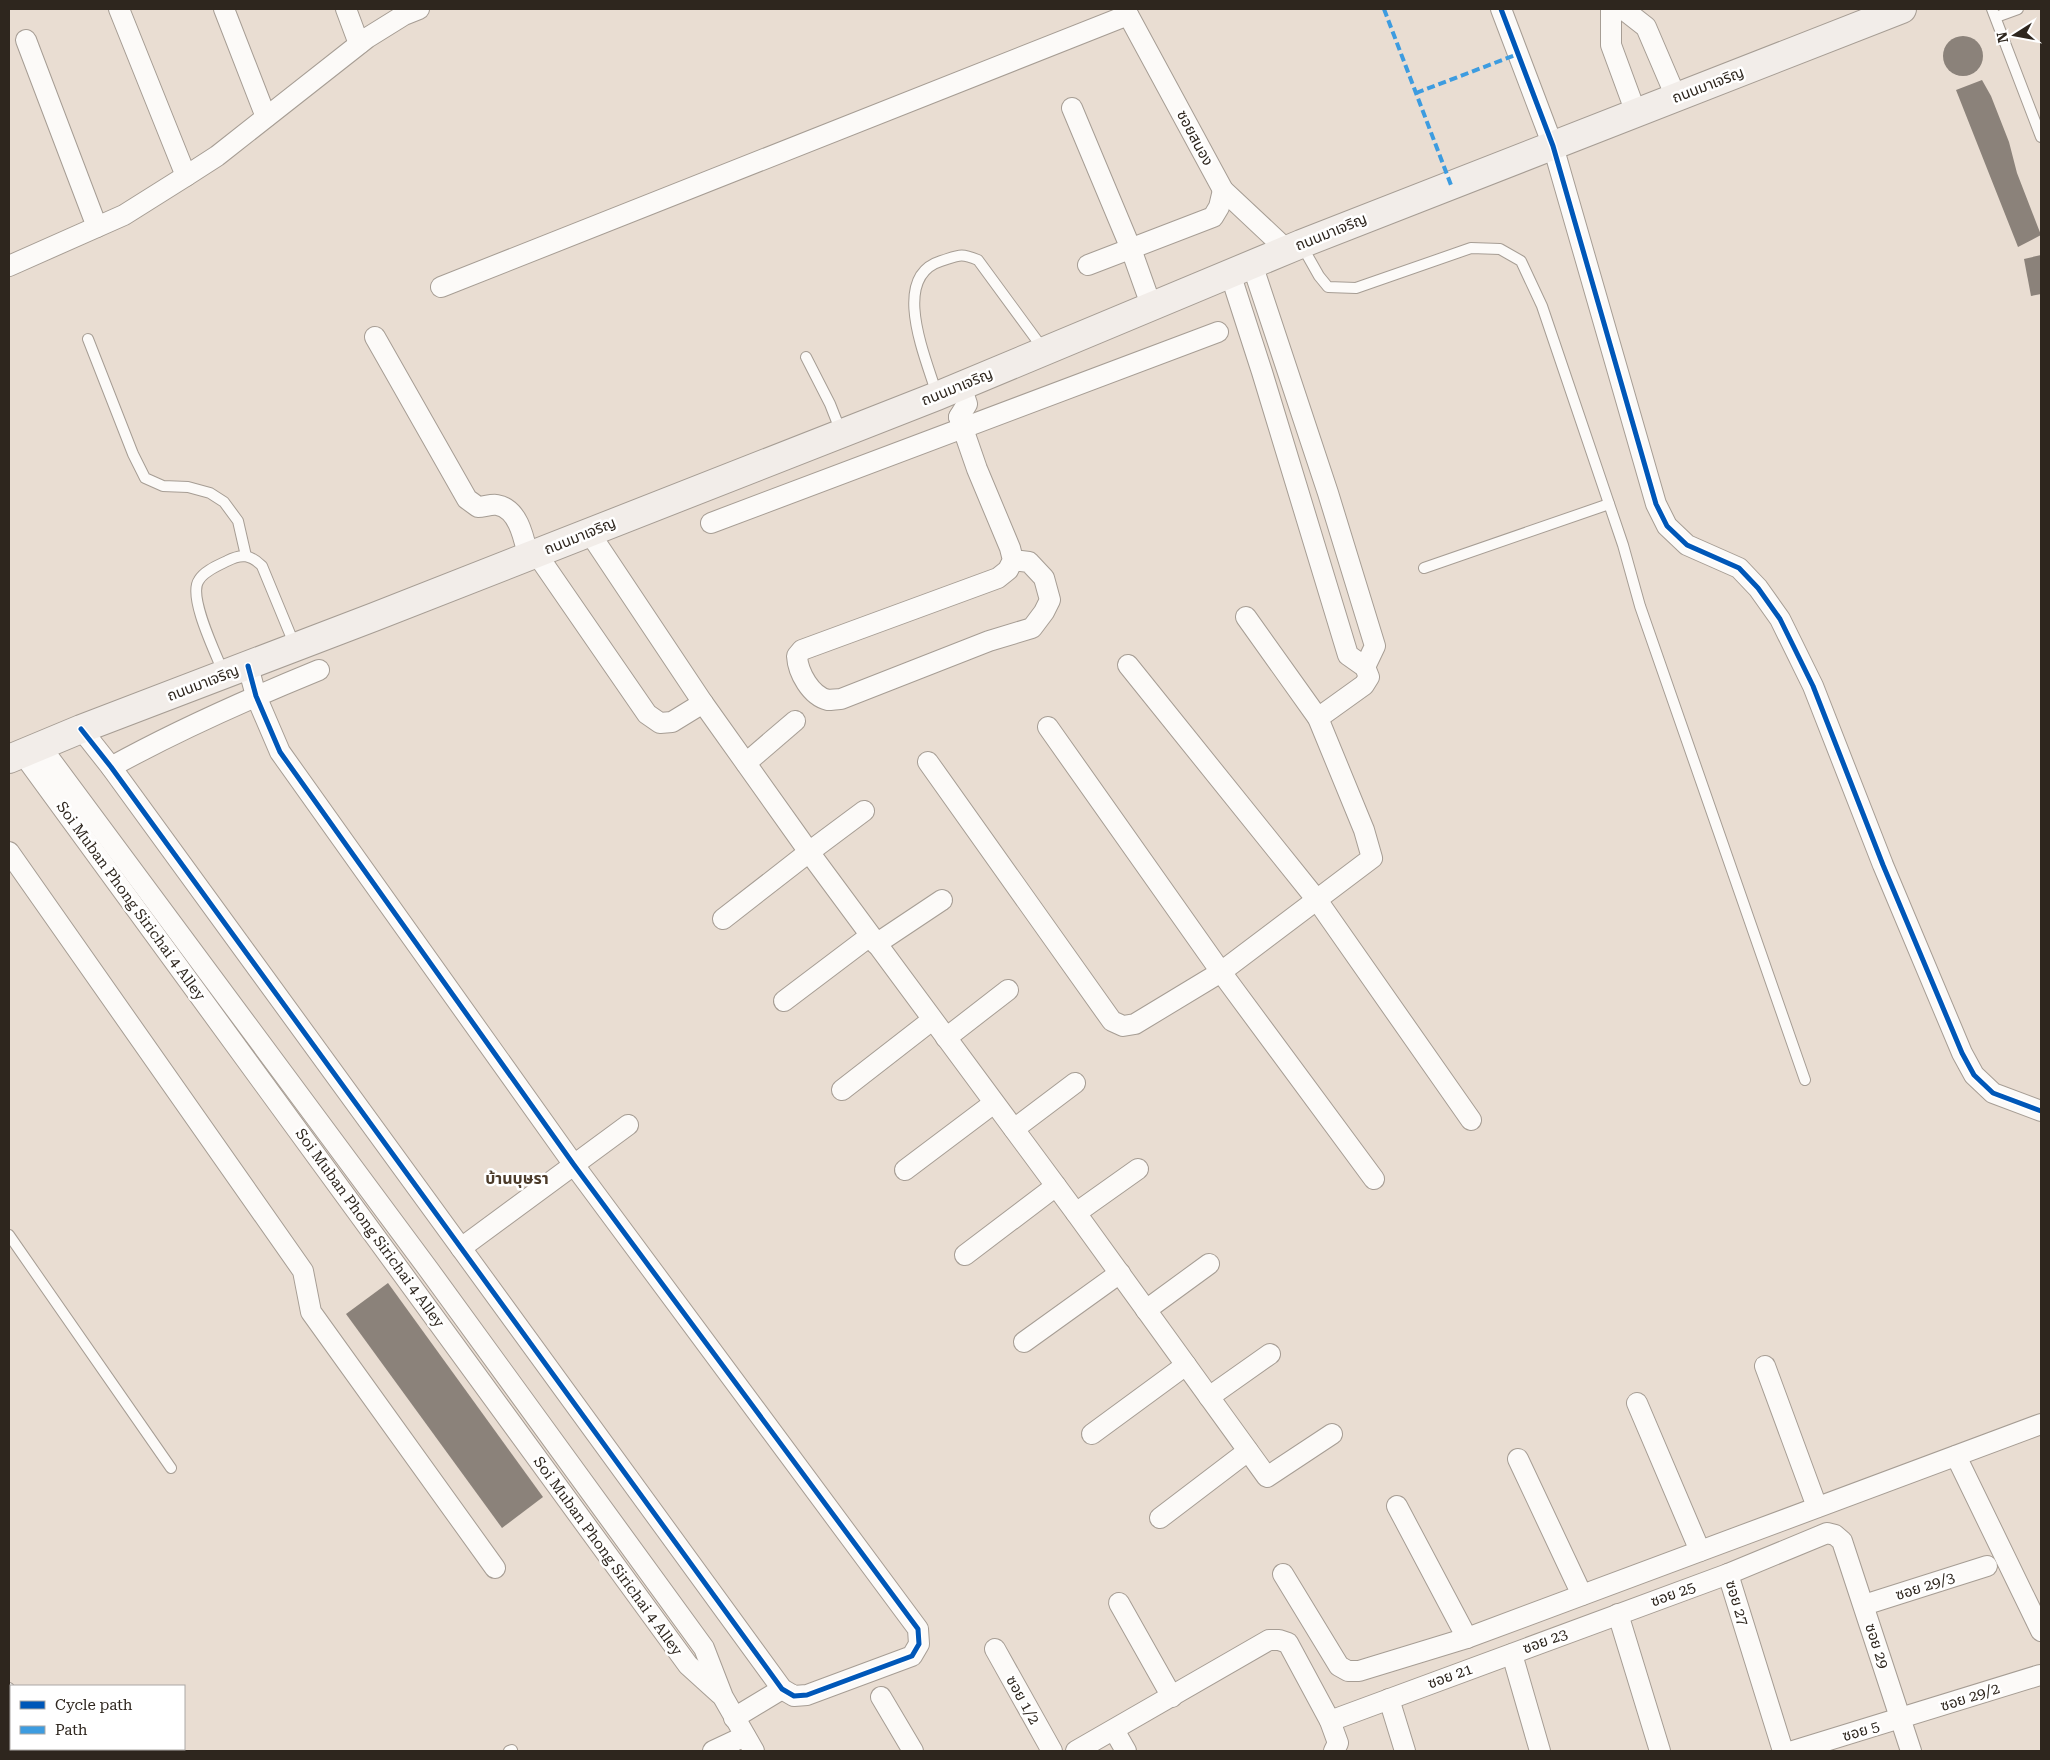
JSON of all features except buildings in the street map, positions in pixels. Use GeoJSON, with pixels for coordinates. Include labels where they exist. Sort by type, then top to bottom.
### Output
{"type":"FeatureCollection","features":[{"type":"Feature","properties":{"kind":"main road","name":"ถนนมาเจริญ"},"geometry":{"type":"LineString","coordinates":[[24,753],[81,729],[841,433],[947,391],[1241,268],[1902,9]]}},
{"type":"Feature","properties":{"kind":"street"},"geometry":{"type":"LineString","coordinates":[[119,9],[186,176]]}},
{"type":"Feature","properties":{"kind":"street"},"geometry":{"type":"LineString","coordinates":[[224,9],[266,117]]}},
{"type":"Feature","properties":{"kind":"street"},"geometry":{"type":"LineString","coordinates":[[346,9],[359,44]]}},
{"type":"Feature","properties":{"kind":"street"},"geometry":{"type":"LineString","coordinates":[[9,266],[124,214],[186,176],[216,156],[359,44],[404,15],[419,9]]}},
{"type":"Feature","properties":{"kind":"street"},"geometry":{"type":"LineString","coordinates":[[1501,9],[1554,146],[1656,504],[1667,526],[1688,545],[1739,568],[1758,588],[1780,619],[1813,686],[1887,874],[1962,1053],[1974,1075],[1993,1093],[2041,1111]]}},
{"type":"Feature","properties":{"kind":"street"},"geometry":{"type":"LineString","coordinates":[[1610,9],[1611,45],[1636,113]]}},
{"type":"Feature","properties":{"kind":"street"},"geometry":{"type":"LineString","coordinates":[[1622,9],[1646,27],[1676,97]]}},
{"type":"Feature","properties":{"kind":"street"},"geometry":{"type":"LineString","coordinates":[[441,287],[1127,12]]}},
{"type":"Feature","properties":{"kind":"street","name":"ซอยสนอง"},"geometry":{"type":"LineString","coordinates":[[1127,12],[1223,190],[1294,247]]}},
{"type":"Feature","properties":{"kind":"street"},"geometry":{"type":"LineString","coordinates":[[26,40],[97,227]]}},
{"type":"Feature","properties":{"kind":"street"},"geometry":{"type":"LineString","coordinates":[[1072,108],[1131,249],[1151,305]]}},
{"type":"Feature","properties":{"kind":"street"},"geometry":{"type":"LineString","coordinates":[[1088,266],[1213,217],[1219,207],[1223,190]]}},
{"type":"Feature","properties":{"kind":"street"},"geometry":{"type":"LineString","coordinates":[[1241,268],[1328,493],[1374,646],[1365,667]]}},
{"type":"Feature","properties":{"kind":"street"},"geometry":{"type":"LineString","coordinates":[[1241,268],[1282,439],[1348,655],[1365,667],[1369,677],[1364,685],[1318,718]]}},
{"type":"Feature","properties":{"kind":"street"},"geometry":{"type":"LineString","coordinates":[[711,523],[960,423],[1218,332]]}},
{"type":"Feature","properties":{"kind":"street"},"geometry":{"type":"LineString","coordinates":[[375,337],[467,499],[478,507],[496,505],[506,508],[514,516],[532,554],[647,714],[660,723],[672,722],[703,703]]}},
{"type":"Feature","properties":{"kind":"street"},"geometry":{"type":"LineString","coordinates":[[947,391],[946,412],[960,423],[1013,560],[1008,570],[998,578],[802,650],[797,656],[800,674],[813,690],[828,700],[841,699],[989,641],[1032,628],[1050,600],[1046,585],[1044,578],[1029,562],[1013,560]]}},
{"type":"Feature","properties":{"kind":"street"},"geometry":{"type":"LineString","coordinates":[[589,532],[703,703],[809,852],[1076,1213],[1267,1477],[1332,1434]]}},
{"type":"Feature","properties":{"kind":"street"},"geometry":{"type":"LineString","coordinates":[[928,762],[1112,1021],[1122,1026],[1135,1024],[1222,972],[1372,858],[1364,830],[1318,718],[1246,617]]}},
{"type":"Feature","properties":{"kind":"street"},"geometry":{"type":"LineString","coordinates":[[1128,665],[1317,900],[1471,1120]]}},
{"type":"Feature","properties":{"kind":"street"},"geometry":{"type":"LineString","coordinates":[[81,729],[111,767],[782,1689],[794,1696],[807,1695],[912,1656],[919,1644],[918,1629],[574,1165],[280,752],[256,696],[236,670]]}},
{"type":"Feature","properties":{"kind":"street"},"geometry":{"type":"LineString","coordinates":[[111,767],[143,749],[256,696],[319,670]]}},
{"type":"Feature","properties":{"kind":"street"},"geometry":{"type":"LineString","coordinates":[[746,763],[795,721]]}},
{"type":"Feature","properties":{"kind":"street"},"geometry":{"type":"LineString","coordinates":[[1048,726],[1222,972],[1374,1179]]}},
{"type":"Feature","properties":{"kind":"street","name":"Soi Muban Phong Sirichai 4 Alley"},"geometry":{"type":"LineString","coordinates":[[24,753],[429,1270],[704,1648],[723,1697],[749,1744]]}},
{"type":"Feature","properties":{"kind":"street","name":"Soi Muban Phong Sirichai 4 Alley"},"geometry":{"type":"LineString","coordinates":[[24,753],[688,1665],[723,1697]]}},
{"type":"Feature","properties":{"kind":"street"},"geometry":{"type":"LineString","coordinates":[[723,919],[864,812]]}},
{"type":"Feature","properties":{"kind":"street"},"geometry":{"type":"LineString","coordinates":[[9,852],[303,1271],[312,1312],[495,1568]]}},
{"type":"Feature","properties":{"kind":"street"},"geometry":{"type":"LineString","coordinates":[[784,1001],[873,940],[942,900]]}},
{"type":"Feature","properties":{"kind":"street"},"geometry":{"type":"LineString","coordinates":[[946,1038],[1008,990]]}},
{"type":"Feature","properties":{"kind":"street"},"geometry":{"type":"LineString","coordinates":[[842,1090],[932,1020]]}},
{"type":"Feature","properties":{"kind":"street"},"geometry":{"type":"LineString","coordinates":[[1014,1129],[1075,1084]]}},
{"type":"Feature","properties":{"kind":"street"},"geometry":{"type":"LineString","coordinates":[[905,1170],[994,1103]]}},
{"type":"Feature","properties":{"kind":"street"},"geometry":{"type":"LineString","coordinates":[[461,1248],[628,1125]]}},
{"type":"Feature","properties":{"kind":"street"},"geometry":{"type":"LineString","coordinates":[[1076,1213],[1138,1170]]}},
{"type":"Feature","properties":{"kind":"street"},"geometry":{"type":"LineString","coordinates":[[965,1255],[1056,1186]]}},
{"type":"Feature","properties":{"kind":"street"},"geometry":{"type":"LineString","coordinates":[[1146,1310],[1208,1264]]}},
{"type":"Feature","properties":{"kind":"street"},"geometry":{"type":"LineString","coordinates":[[411,1284],[429,1270]]}},
{"type":"Feature","properties":{"kind":"street"},"geometry":{"type":"LineString","coordinates":[[1024,1342],[1120,1274]]}},
{"type":"Feature","properties":{"kind":"street"},"geometry":{"type":"LineString","coordinates":[[1209,1397],[1270,1354]]}},
{"type":"Feature","properties":{"kind":"street"},"geometry":{"type":"LineString","coordinates":[[1092,1434],[1186,1365]]}},
{"type":"Feature","properties":{"kind":"street"},"geometry":{"type":"LineString","coordinates":[[1765,1366],[1818,1507]]}},
{"type":"Feature","properties":{"kind":"street"},"geometry":{"type":"LineString","coordinates":[[1637,1404],[1700,1551]]}},
{"type":"Feature","properties":{"kind":"street"},"geometry":{"type":"LineString","coordinates":[[1283,1574],[1339,1666],[1348,1671],[1359,1671],[1467,1638],[2041,1424]]}},
{"type":"Feature","properties":{"kind":"street"},"geometry":{"type":"LineString","coordinates":[[1160,1518],[1248,1451]]}},
{"type":"Feature","properties":{"kind":"street"},"geometry":{"type":"LineString","coordinates":[[1956,1456],[2041,1631]]}},
{"type":"Feature","properties":{"kind":"street"},"geometry":{"type":"LineString","coordinates":[[1518,1459],[1582,1595]]}},
{"type":"Feature","properties":{"kind":"street"},"geometry":{"type":"LineString","coordinates":[[1397,1506],[1467,1638]]}},
{"type":"Feature","properties":{"kind":"street","name":"ซอย 27"},"geometry":{"type":"LineString","coordinates":[[1782,1751],[1728,1574],[1828,1533],[1835,1535],[1842,1541]]}},
{"type":"Feature","properties":{"kind":"street","name":"ซอย 29"},"geometry":{"type":"LineString","coordinates":[[1842,1541],[1910,1751]]}},
{"type":"Feature","properties":{"kind":"street","name":"ซอย 29/3"},"geometry":{"type":"LineString","coordinates":[[1864,1606],[1987,1566]]}},
{"type":"Feature","properties":{"kind":"street","name":"ซอย 25"},"geometry":{"type":"LineString","coordinates":[[1618,1614],[1728,1574]]}},
{"type":"Feature","properties":{"kind":"street"},"geometry":{"type":"LineString","coordinates":[[1119,1602],[1172,1697]]}},
{"type":"Feature","properties":{"kind":"street"},"geometry":{"type":"LineString","coordinates":[[1618,1614],[1660,1751]]}},
{"type":"Feature","properties":{"kind":"street","name":"ซอย 23"},"geometry":{"type":"LineString","coordinates":[[1540,1751],[1512,1654],[1618,1614]]}},
{"type":"Feature","properties":{"kind":"street"},"geometry":{"type":"LineString","coordinates":[[1076,1751],[1269,1640],[1279,1640],[1288,1643],[1330,1721],[1338,1743],[1334,1751]]}},
{"type":"Feature","properties":{"kind":"street","name":"ซอย 1/2"},"geometry":{"type":"LineString","coordinates":[[994,1649],[1052,1751]]}},
{"type":"Feature","properties":{"kind":"street","name":"ซอย 21"},"geometry":{"type":"LineString","coordinates":[[1330,1721],[1512,1654]]}},
{"type":"Feature","properties":{"kind":"street","name":"ซอย 29/2"},"geometry":{"type":"LineString","coordinates":[[1901,1719],[2040,1675]]}},
{"type":"Feature","properties":{"kind":"street"},"geometry":{"type":"LineString","coordinates":[[734,1718],[782,1689]]}},
{"type":"Feature","properties":{"kind":"street"},"geometry":{"type":"LineString","coordinates":[[882,1697],[913,1751]]}},
{"type":"Feature","properties":{"kind":"street"},"geometry":{"type":"LineString","coordinates":[[1388,1699],[1405,1751]]}},
{"type":"Feature","properties":{"kind":"street","name":"ซอย 5"},"geometry":{"type":"LineString","coordinates":[[1793,1751],[1901,1719]]}},
{"type":"Feature","properties":{"kind":"street"},"geometry":{"type":"LineString","coordinates":[[1114,1730],[1126,1751]]}},
{"type":"Feature","properties":{"kind":"street"},"geometry":{"type":"LineString","coordinates":[[713,1751],[749,1744]]}},
{"type":"Feature","properties":{"kind":"lane"},"geometry":{"type":"LineString","coordinates":[[2018,9],[1994,13],[2041,137]]}},
{"type":"Feature","properties":{"kind":"lane"},"geometry":{"type":"LineString","coordinates":[[1294,247],[1328,287],[1356,288],[1471,248],[1500,249],[1521,261],[1542,306],[1609,504],[1640,606],[1805,1080]]}},
{"type":"Feature","properties":{"kind":"lane"},"geometry":{"type":"LineString","coordinates":[[947,391],[914,318],[913,298],[919,278],[936,262],[964,254],[978,260],[1044,350]]}},
{"type":"Feature","properties":{"kind":"lane"},"geometry":{"type":"LineString","coordinates":[[88,339],[133,454],[145,478],[163,486],[188,487],[210,492],[224,502],[238,521],[246,556]]}},
{"type":"Feature","properties":{"kind":"lane"},"geometry":{"type":"LineString","coordinates":[[806,356],[830,404],[841,433]]}},
{"type":"Feature","properties":{"kind":"lane"},"geometry":{"type":"LineString","coordinates":[[1424,568],[1609,504]]}},
{"type":"Feature","properties":{"kind":"lane"},"geometry":{"type":"LineString","coordinates":[[236,670],[200,612],[195,592],[198,580],[230,559],[246,556],[254,558],[262,566],[295,647]]}},
{"type":"Feature","properties":{"kind":"lane"},"geometry":{"type":"LineString","coordinates":[[9,1235],[171,1468]]}},
{"type":"Feature","properties":{"kind":"marked path"},"geometry":{"type":"LineString","coordinates":[[1384,9],[1451,185]]}},
{"type":"Feature","properties":{"kind":"marked path"},"geometry":{"type":"LineString","coordinates":[[1416,93],[1518,54]]}},
{"type":"Feature","properties":{"kind":"cycle path"},"geometry":{"type":"LineString","coordinates":[[1501,9],[1553,146],[1656,504],[1667,526],[1687,545],[1739,568],[1758,588],[1780,619],[1813,686],[1883,865],[1962,1053],[1974,1075],[1993,1093],[2041,1111]]}},
{"type":"Feature","properties":{"kind":"cycle path"},"geometry":{"type":"LineString","coordinates":[[81,729],[111,767],[782,1689],[794,1696],[807,1695],[912,1656],[919,1644],[918,1629],[574,1165],[280,752],[256,696],[248,666]]}},
{"type":"Feature","properties":{"kind":"district","name":"บ้านบุษรา"},"geometry":{"type":"Point","coordinates":[517,1178]}}]}
